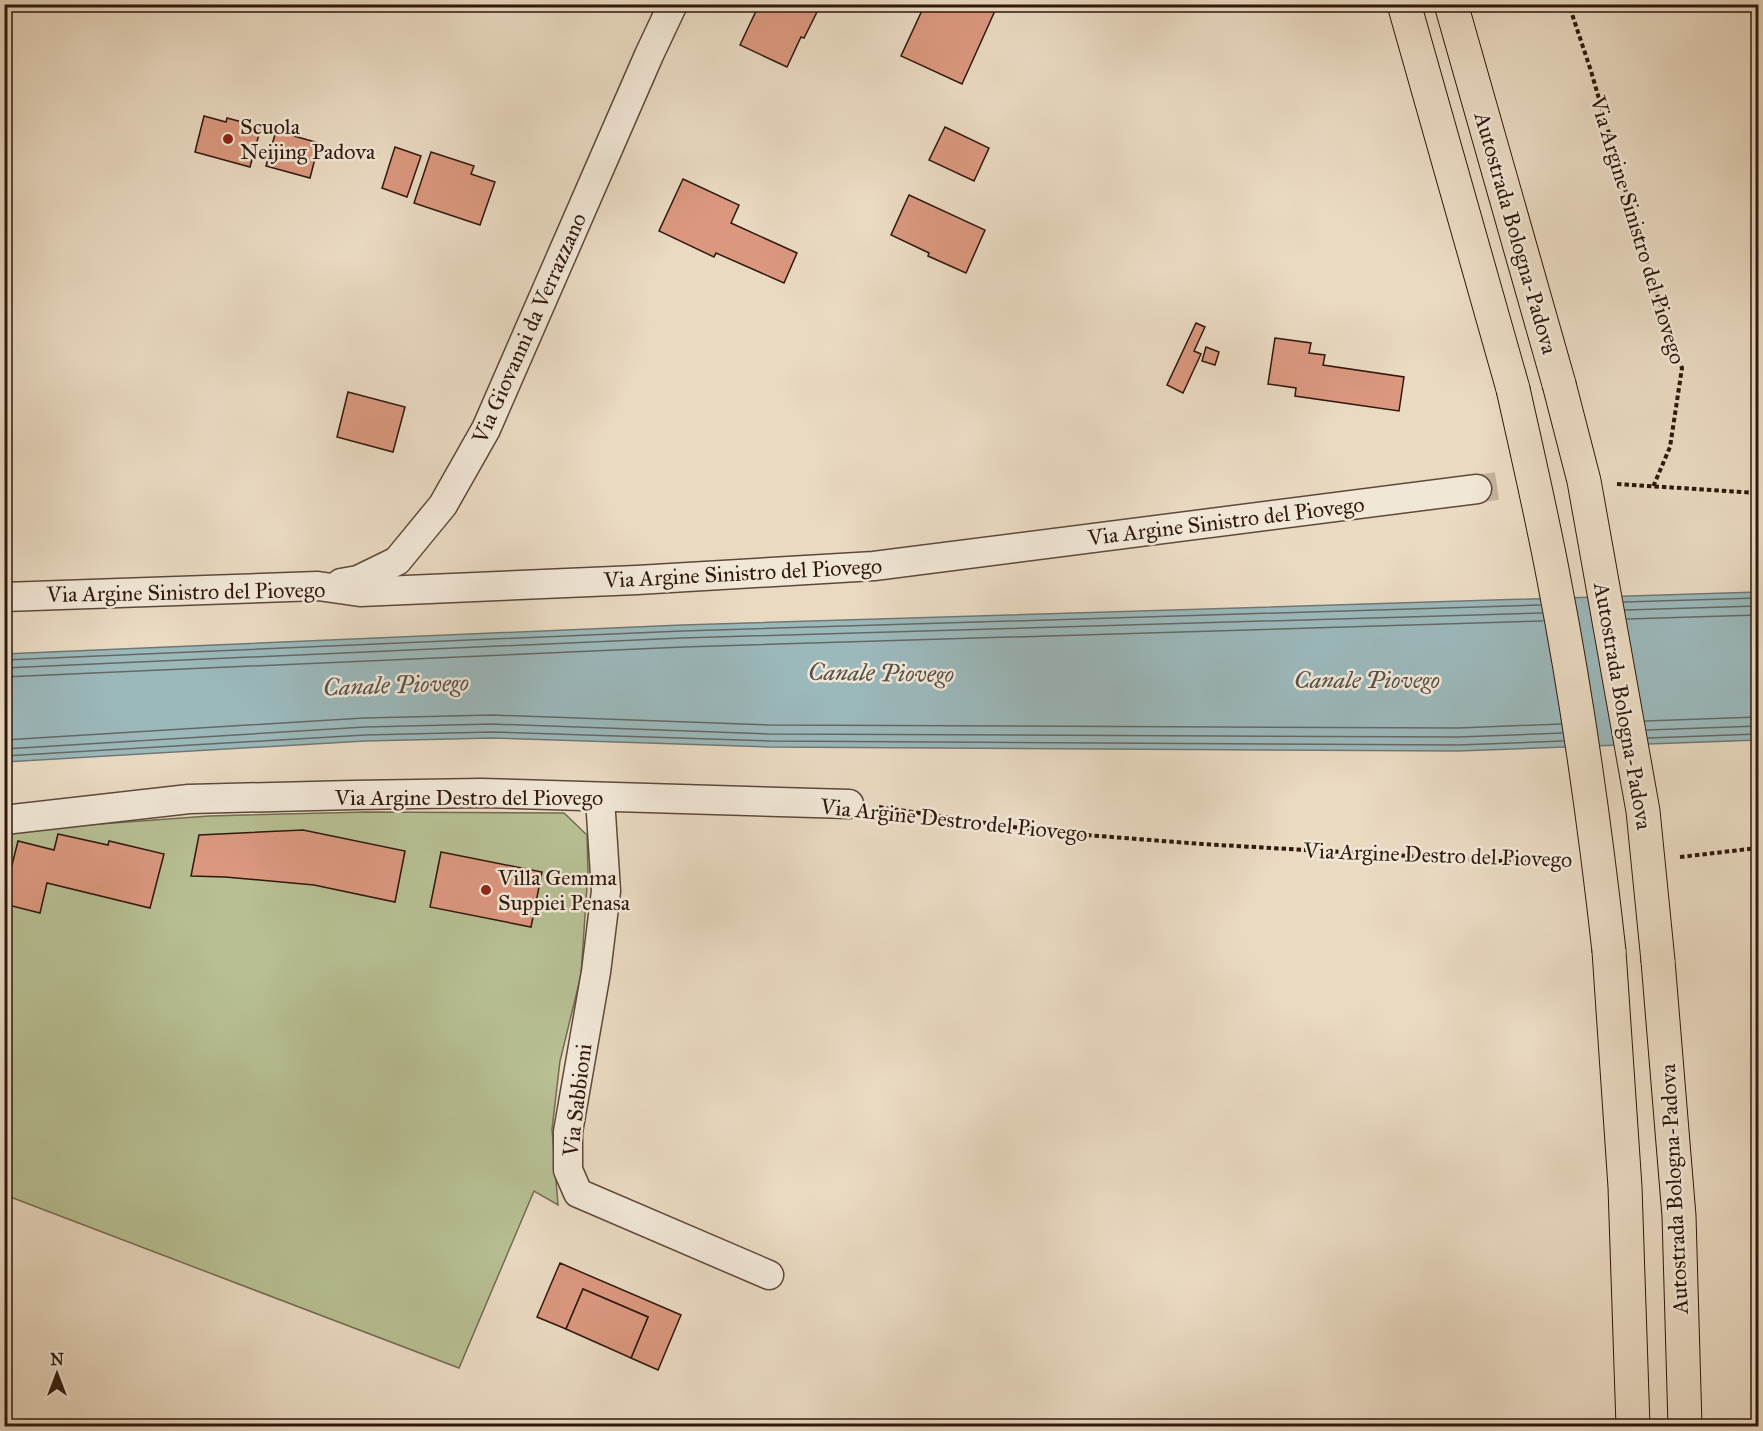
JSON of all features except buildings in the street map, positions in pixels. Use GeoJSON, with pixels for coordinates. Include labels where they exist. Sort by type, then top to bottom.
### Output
{"type":"FeatureCollection","features":[{"type":"Feature","properties":{"kind":"highway","name":"Autostrada Bologna-Padova"},"geometry":{"type":"LineString","coordinates":[[1404,4],[1513,388],[1554,580],[1570,669],[1598,854],[1609,951],[1625,1187],[1633,1426]]}},
{"type":"Feature","properties":{"kind":"highway","name":"Autostrada Bologna-Padova"},"geometry":{"type":"LineString","coordinates":[[1451,4],[1559,384],[1584,481],[1643,811],[1679,1216],[1684,1426]]}},
{"type":"Feature","properties":{"kind":"street","name":"Via Giovanni da Verrazzano"},"geometry":{"type":"LineString","coordinates":[[318,586],[358,580],[397,561],[443,505],[486,429],[648,55],[673,4]]}},
{"type":"Feature","properties":{"kind":"street","name":"Via Argine Sinistro del Piovego"},"geometry":{"type":"LineString","coordinates":[[4,597],[318,586],[360,592],[637,580],[874,566],[1477,489]]}},
{"type":"Feature","properties":{"kind":"street","name":"Via Argine Destro del Piovego"},"geometry":{"type":"LineString","coordinates":[[4,819],[189,799],[481,793],[849,804]]}},
{"type":"Feature","properties":{"kind":"street","name":"Via Sabbioni"},"geometry":{"type":"LineString","coordinates":[[600,798],[606,891],[596,972],[568,1132],[568,1170],[578,1193],[769,1275]]}},
{"type":"Feature","properties":{"kind":"path","name":"Via Argine Sinistro del Piovego"},"geometry":{"type":"LineString","coordinates":[[1570,8],[1639,238],[1682,368],[1670,447],[1653,487]]}},
{"type":"Feature","properties":{"kind":"path"},"geometry":{"type":"LineString","coordinates":[[1612,484],[1758,493]]}},
{"type":"Feature","properties":{"kind":"path","name":"Via Argine Destro del Piovego"},"geometry":{"type":"LineString","coordinates":[[849,804],[1047,832],[1497,861],[1568,861]]}},
{"type":"Feature","properties":{"kind":"path"},"geometry":{"type":"LineString","coordinates":[[1671,858],[1758,848]]}},
{"type":"Feature","properties":{"kind":"green space"},"geometry":{"type":"Polygon","coordinates":[[[367,812],[564,813],[587,835],[588,871],[581,975],[560,1061],[552,1129],[558,1205],[534,1191],[459,1368],[5,1195],[4,878],[8,855],[4,831],[209,816],[367,812]]]}},
{"type":"Feature","properties":{"kind":"water","name":"Canale Piovego"},"geometry":{"type":"Polygon","coordinates":[[[1758,592],[1758,740],[1458,751],[768,747],[492,738],[365,741],[5,762],[4,654],[682,625],[1758,592]]]}},
{"type":"Feature","properties":{"kind":"tunnel"},"geometry":{"type":"LineString","coordinates":[[1477,489],[1497,486]]}},
{"type":"Feature","properties":{"kind":"place","name":"Scuola Neijing Padova"},"geometry":{"type":"Point","coordinates":[228,139]}},
{"type":"Feature","properties":{"kind":"place","name":"Villa Gemma Suppiei Penasa"},"geometry":{"type":"Point","coordinates":[486,890]}}]}
